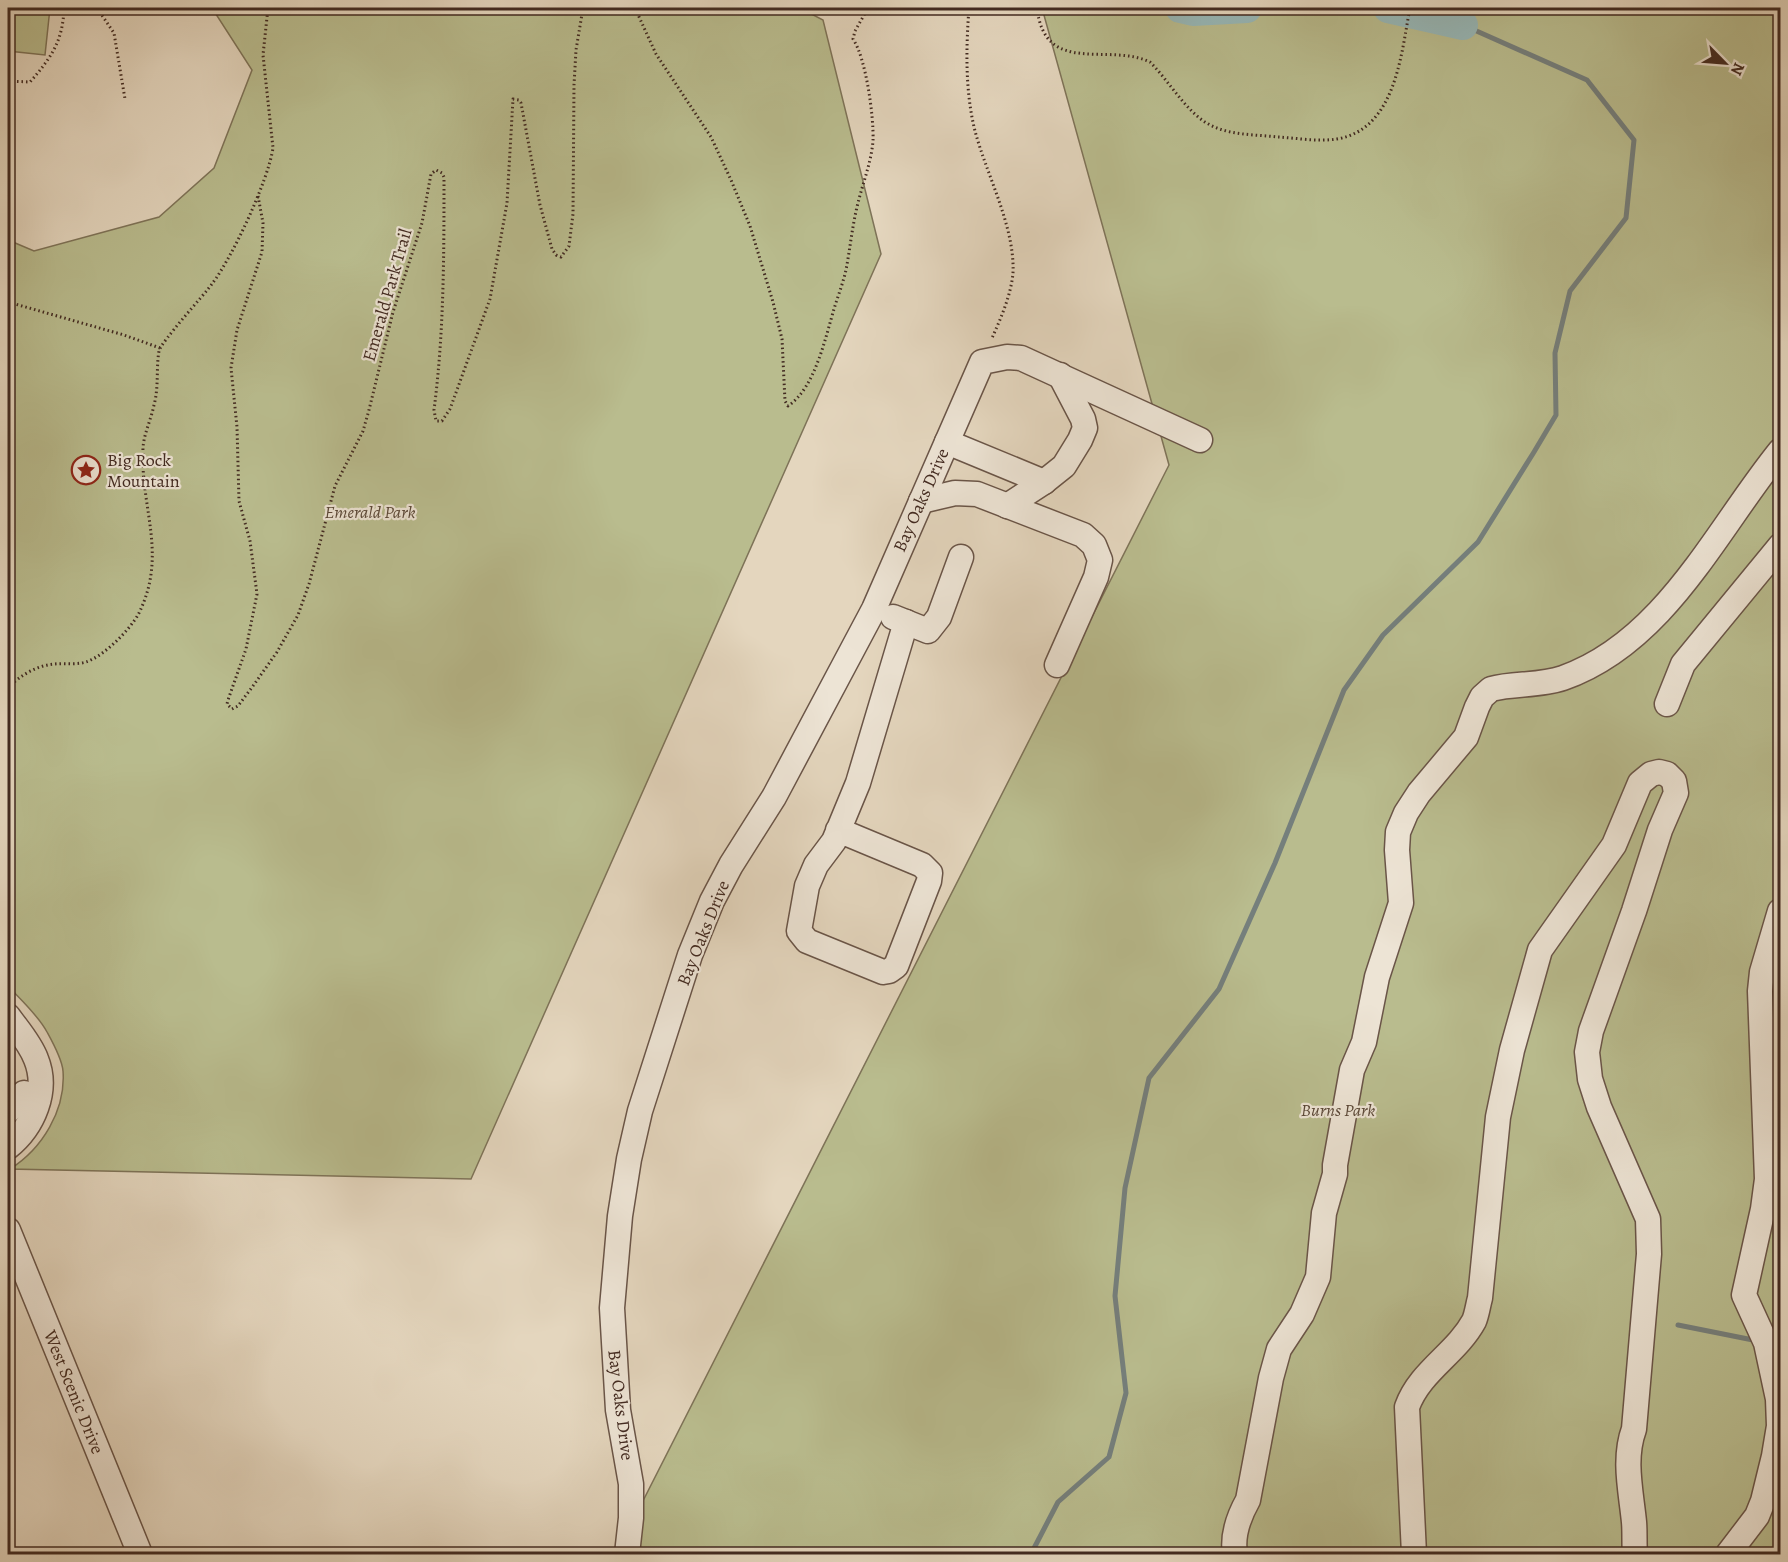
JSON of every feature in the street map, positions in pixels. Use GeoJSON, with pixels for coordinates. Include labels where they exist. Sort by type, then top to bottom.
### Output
{"type":"FeatureCollection","features":[{"type":"Feature","properties":{"kind":"street"},"geometry":{"type":"LineString","coordinates":[[982,362],[1007,357],[1021,358],[1200,440]]}},
{"type":"Feature","properties":{"kind":"street","name":"Bay Oaks Drive"},"geometry":{"type":"LineString","coordinates":[[627,1554],[631,1518],[631,1484],[618,1410],[612,1308],[620,1216],[629,1159],[640,1111],[690,955],[712,901],[774,797],[874,609],[982,362]]}},
{"type":"Feature","properties":{"kind":"street"},"geometry":{"type":"LineString","coordinates":[[1007,506],[1064,466],[1085,428],[1083,419],[1060,375]]}},
{"type":"Feature","properties":{"kind":"street"},"geometry":{"type":"LineString","coordinates":[[947,442],[1044,482]]}},
{"type":"Feature","properties":{"kind":"street"},"geometry":{"type":"LineString","coordinates":[[1235,1554],[1238,1526],[1241,1513],[1248,1500],[1271,1378],[1279,1349],[1302,1314],[1318,1277],[1324,1213],[1335,1174],[1352,1071],[1365,1042],[1377,977],[1401,903],[1396,850],[1398,832],[1406,813],[1435,773],[1460,747],[1482,697],[1491,689],[1562,678],[1615,650],[1641,631],[1711,548],[1780,452]]}},
{"type":"Feature","properties":{"kind":"street"},"geometry":{"type":"LineString","coordinates":[[921,501],[955,493],[977,494],[1083,535],[1094,545],[1100,560],[1096,577],[1057,666]]}},
{"type":"Feature","properties":{"kind":"street"},"geometry":{"type":"LineString","coordinates":[[1667,704],[1683,664],[1780,546]]}},
{"type":"Feature","properties":{"kind":"street"},"geometry":{"type":"LineString","coordinates":[[874,609],[928,631],[939,617],[961,556]]}},
{"type":"Feature","properties":{"kind":"street"},"geometry":{"type":"LineString","coordinates":[[838,830],[922,865],[930,873],[929,881],[896,966],[889,971],[883,972],[807,941],[800,931],[807,886],[816,865],[834,841],[838,830],[858,783],[906,622]]}},
{"type":"Feature","properties":{"kind":"street"},"geometry":{"type":"LineString","coordinates":[[1414,1554],[1407,1407],[1412,1393],[1423,1378],[1467,1331],[1475,1319],[1480,1298],[1498,1117],[1512,1050],[1540,950],[1614,845],[1640,783],[1651,774],[1659,772],[1667,774],[1674,782],[1676,793],[1660,830],[1631,921],[1591,1031],[1587,1052],[1590,1079],[1599,1107],[1648,1219],[1649,1254],[1634,1429],[1628,1444],[1635,1554]]}},
{"type":"Feature","properties":{"kind":"street"},"geometry":{"type":"LineString","coordinates":[[1728,1554],[1756,1515],[1763,1501],[1779,1426],[1773,1336],[1744,1295],[1763,1209],[1767,1179],[1760,992],[1762,972],[1780,911]]}},
{"type":"Feature","properties":{"kind":"street"},"geometry":{"type":"LineString","coordinates":[[8,1016],[30,1047],[36,1060],[41,1085],[39,1098],[30,1121],[8,1147]]}},
{"type":"Feature","properties":{"kind":"street"},"geometry":{"type":"LineString","coordinates":[[8,1111],[24,1093]]}},
{"type":"Feature","properties":{"kind":"street","name":"West Scenic Drive"},"geometry":{"type":"LineString","coordinates":[[8,1230],[140,1554]]}},
{"type":"Feature","properties":{"kind":"path"},"geometry":{"type":"LineString","coordinates":[[8,81],[30,82],[49,60],[63,27],[64,8]]}},
{"type":"Feature","properties":{"kind":"path"},"geometry":{"type":"LineString","coordinates":[[98,8],[114,33],[125,99]]}},
{"type":"Feature","properties":{"kind":"path"},"geometry":{"type":"LineString","coordinates":[[8,688],[15,680],[40,667],[55,663],[65,665],[86,662],[113,643],[130,626],[138,613],[152,573],[153,538],[145,483],[143,449],[146,427],[155,404],[160,348],[214,281],[258,196],[272,158],[273,148],[263,56],[268,8]]}},
{"type":"Feature","properties":{"kind":"path","name":"Emerald Park Trail"},"geometry":{"type":"LineString","coordinates":[[258,196],[263,223],[262,252],[237,330],[231,368],[237,428],[239,501],[250,541],[257,594],[246,649],[227,704],[232,709],[238,706],[259,678],[298,615],[309,584],[335,486],[363,431],[393,312],[422,223],[431,174],[436,170],[444,177],[442,310],[434,410],[436,421],[442,421],[450,409],[494,284],[507,203],[513,99],[521,103],[540,204],[552,249],[556,255],[561,257],[569,246],[573,214],[576,50],[583,8]]}},
{"type":"Feature","properties":{"kind":"path"},"geometry":{"type":"LineString","coordinates":[[634,8],[656,54],[711,136],[750,226],[782,339],[785,401],[788,406],[796,400],[806,386],[821,353],[846,270],[850,238],[870,161],[873,140],[869,100],[859,47],[853,39],[868,8]]}},
{"type":"Feature","properties":{"kind":"path"},"geometry":{"type":"LineString","coordinates":[[969,8],[968,95],[981,150],[1010,234],[1013,274],[1003,314],[982,362]]}},
{"type":"Feature","properties":{"kind":"path"},"geometry":{"type":"LineString","coordinates":[[1037,8],[1042,30],[1054,44],[1073,53],[1141,58],[1154,66],[1202,120],[1214,127],[1233,133],[1320,140],[1339,139],[1360,131],[1373,120],[1387,102],[1399,68],[1410,8]]}},
{"type":"Feature","properties":{"kind":"path"},"geometry":{"type":"LineString","coordinates":[[8,302],[124,335],[160,348]]}},
{"type":"Feature","properties":{"kind":"green space"},"geometry":{"type":"Polygon","coordinates":[[[8,8],[50,8],[45,55],[8,51],[8,8]]]}},
{"type":"Feature","properties":{"kind":"green space","name":"Emerald Park"},"geometry":{"type":"Polygon","coordinates":[[[212,8],[800,8],[823,20],[881,254],[471,1179],[10,1169],[32,1151],[50,1127],[60,1100],[63,1071],[57,1051],[43,1026],[8,986],[8,240],[34,251],[159,217],[214,168],[252,70],[212,8]]]}},
{"type":"Feature","properties":{"kind":"green space","name":"Burns Park"},"geometry":{"type":"Polygon","coordinates":[[[1042,8],[1780,8],[1780,1554],[616,1554],[1169,465],[1042,8]]]}},
{"type":"Feature","properties":{"kind":"waterway"},"geometry":{"type":"LineString","coordinates":[[1180,8],[1193,11],[1247,8]]}},
{"type":"Feature","properties":{"kind":"waterway"},"geometry":{"type":"LineString","coordinates":[[1388,8],[1463,25]]}},
{"type":"Feature","properties":{"kind":"waterway"},"geometry":{"type":"LineString","coordinates":[[1031,1554],[1058,1502],[1109,1457],[1126,1393],[1115,1296],[1125,1188],[1149,1078],[1219,989],[1275,863],[1344,690],[1383,635],[1478,542],[1556,415],[1555,353],[1570,291],[1626,218],[1634,140],[1587,80],[1463,25]]}},
{"type":"Feature","properties":{"kind":"waterway"},"geometry":{"type":"LineString","coordinates":[[1678,1325],[1758,1341]]}},
{"type":"Feature","properties":{"kind":"place","name":"Big Rock Mountain"},"geometry":{"type":"Point","coordinates":[86,470]}}]}
